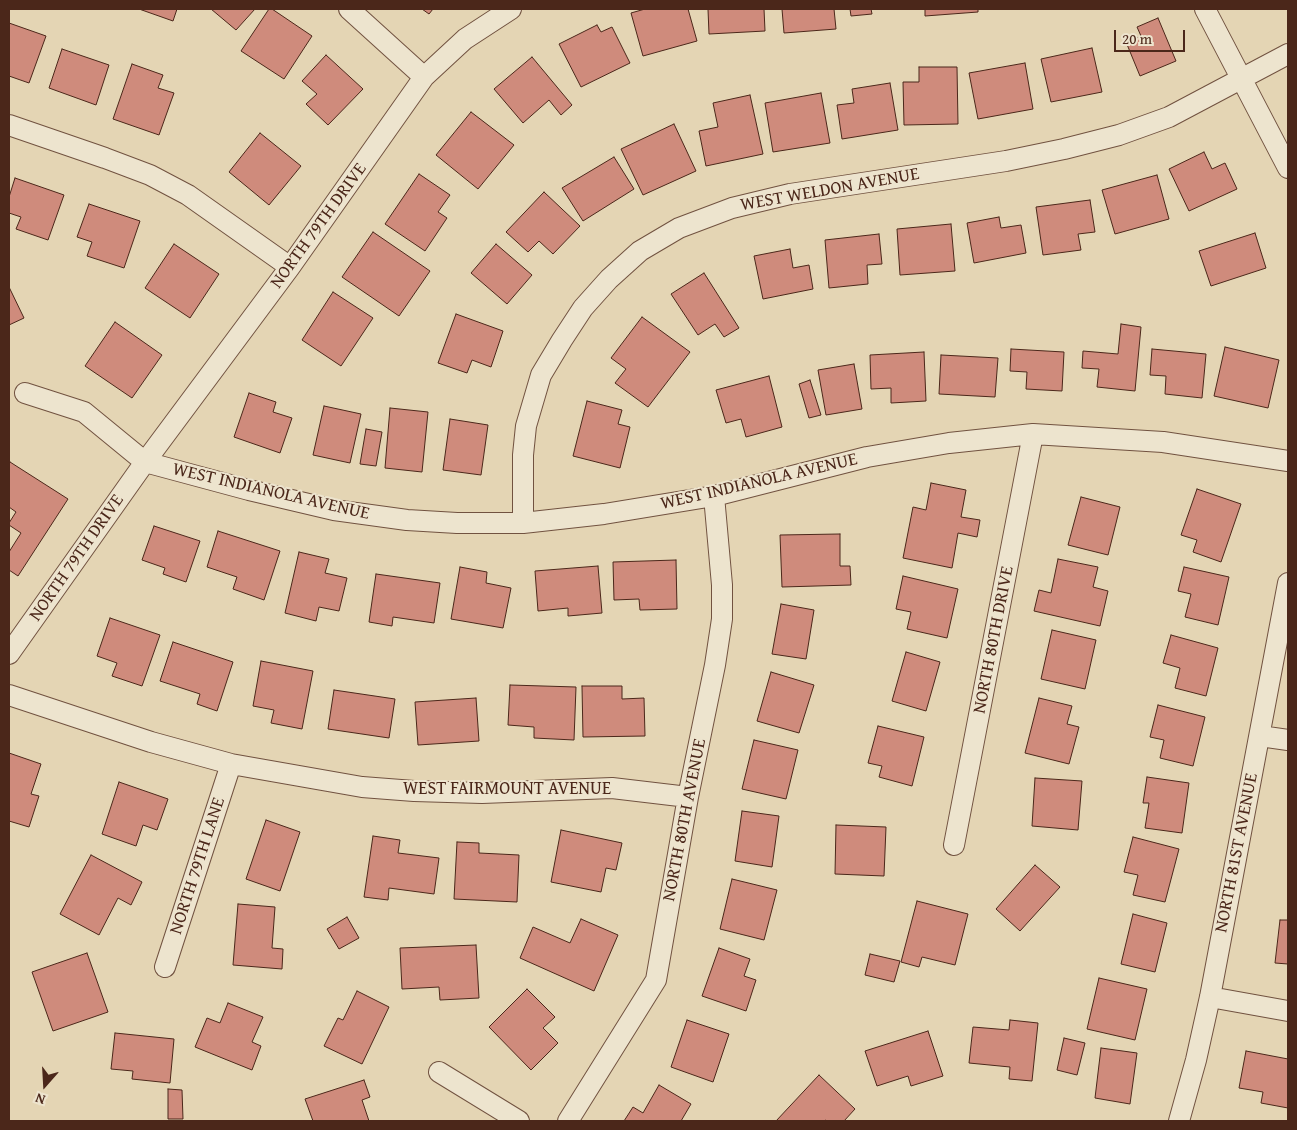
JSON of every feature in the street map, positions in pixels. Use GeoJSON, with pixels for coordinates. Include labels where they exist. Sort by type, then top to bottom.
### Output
{"type":"FeatureCollection","features":[{"type":"Feature","properties":{"kind":"street"},"geometry":{"type":"LineString","coordinates":[[349,9],[424,78]]}},
{"type":"Feature","properties":{"kind":"street","name":"NORTH 79TH DRIVE"},"geometry":{"type":"LineString","coordinates":[[9,654],[145,462],[290,267],[424,78],[465,38],[511,9]]}},
{"type":"Feature","properties":{"kind":"street"},"geometry":{"type":"LineString","coordinates":[[1205,9],[1288,168]]}},
{"type":"Feature","properties":{"kind":"street","name":"WEST WELDON AVENUE"},"geometry":{"type":"LineString","coordinates":[[522,523],[526,426],[540,375],[583,308],[609,279],[640,251],[679,228],[732,208],[790,194],[1006,161],[1119,136],[1169,117],[1288,54]]}},
{"type":"Feature","properties":{"kind":"street"},"geometry":{"type":"LineString","coordinates":[[9,125],[150,175],[188,195],[290,267]]}},
{"type":"Feature","properties":{"kind":"street"},"geometry":{"type":"LineString","coordinates":[[25,393],[84,412],[145,462]]}},
{"type":"Feature","properties":{"kind":"street","name":"WEST INDIANOLA AVENUE"},"geometry":{"type":"LineString","coordinates":[[145,462],[334,510],[407,520],[522,523],[604,514],[714,496],[867,457],[949,443],[1034,434],[1163,442],[1288,461]]}},
{"type":"Feature","properties":{"kind":"street","name":"NORTH 80TH DRIVE"},"geometry":{"type":"LineString","coordinates":[[954,845],[1034,434]]}},
{"type":"Feature","properties":{"kind":"street","name":"NORTH 80TH AVENUE"},"geometry":{"type":"LineString","coordinates":[[568,1121],[656,980],[722,619],[722,586],[714,496]]}},
{"type":"Feature","properties":{"kind":"street","name":"NORTH 81ST AVENUE"},"geometry":{"type":"LineString","coordinates":[[1179,1121],[1196,1060],[1210,997],[1288,583]]}},
{"type":"Feature","properties":{"kind":"street","name":"WEST FAIRMOUNT AVENUE"},"geometry":{"type":"LineString","coordinates":[[9,696],[151,742],[231,764],[362,787],[406,791],[482,793],[612,788],[688,797]]}},
{"type":"Feature","properties":{"kind":"street"},"geometry":{"type":"LineString","coordinates":[[1260,736],[1288,740]]}},
{"type":"Feature","properties":{"kind":"street","name":"NORTH 79TH LANE"},"geometry":{"type":"LineString","coordinates":[[166,968],[231,764]]}},
{"type":"Feature","properties":{"kind":"street"},"geometry":{"type":"LineString","coordinates":[[1210,997],[1288,1011]]}},
{"type":"Feature","properties":{"kind":"street"},"geometry":{"type":"LineString","coordinates":[[439,1072],[519,1121]]}},
{"type":"Feature","properties":{"kind":"building"},"geometry":{"type":"Polygon","coordinates":[[[139,9],[177,9],[173,21],[139,9]]]}},
{"type":"Feature","properties":{"kind":"building"},"geometry":{"type":"Polygon","coordinates":[[[211,9],[255,9],[236,30],[211,9]]]}},
{"type":"Feature","properties":{"kind":"building"},"geometry":{"type":"Polygon","coordinates":[[[269,9],[272,9],[312,36],[284,79],[241,51],[269,9]]]}},
{"type":"Feature","properties":{"kind":"building"},"geometry":{"type":"Polygon","coordinates":[[[422,9],[433,9],[429,14],[422,9]]]}},
{"type":"Feature","properties":{"kind":"building"},"geometry":{"type":"Polygon","coordinates":[[[645,9],[688,9],[697,41],[643,56],[631,13],[645,9]]]}},
{"type":"Feature","properties":{"kind":"building"},"geometry":{"type":"Polygon","coordinates":[[[708,9],[764,9],[765,31],[709,34],[708,9]]]}},
{"type":"Feature","properties":{"kind":"building"},"geometry":{"type":"Polygon","coordinates":[[[782,9],[834,9],[836,29],[784,33],[782,9]]]}},
{"type":"Feature","properties":{"kind":"building"},"geometry":{"type":"Polygon","coordinates":[[[850,9],[871,9],[872,14],[851,16],[850,9]]]}},
{"type":"Feature","properties":{"kind":"building"},"geometry":{"type":"Polygon","coordinates":[[[925,9],[978,9],[978,12],[925,16],[925,9]]]}},
{"type":"Feature","properties":{"kind":"building"},"geometry":{"type":"Polygon","coordinates":[[[1158,18],[1176,61],[1140,76],[1126,42],[1141,36],[1137,27],[1158,18]]]}},
{"type":"Feature","properties":{"kind":"building"},"geometry":{"type":"Polygon","coordinates":[[[9,23],[46,36],[29,83],[9,76],[9,23]]]}},
{"type":"Feature","properties":{"kind":"building"},"geometry":{"type":"Polygon","coordinates":[[[597,25],[601,32],[612,27],[630,63],[581,87],[559,44],[597,25]]]}},
{"type":"Feature","properties":{"kind":"building"},"geometry":{"type":"Polygon","coordinates":[[[1092,48],[1102,92],[1051,102],[1041,59],[1092,48]]]}},
{"type":"Feature","properties":{"kind":"building"},"geometry":{"type":"Polygon","coordinates":[[[62,49],[109,65],[96,105],[49,88],[62,49]]]}},
{"type":"Feature","properties":{"kind":"building"},"geometry":{"type":"Polygon","coordinates":[[[326,55],[363,89],[328,125],[306,104],[317,94],[302,81],[326,55]]]}},
{"type":"Feature","properties":{"kind":"building"},"geometry":{"type":"Polygon","coordinates":[[[532,57],[572,105],[561,115],[549,100],[523,123],[494,89],[532,57]]]}},
{"type":"Feature","properties":{"kind":"building"},"geometry":{"type":"Polygon","coordinates":[[[1025,63],[1033,109],[978,119],[969,73],[1025,63]]]}},
{"type":"Feature","properties":{"kind":"building"},"geometry":{"type":"Polygon","coordinates":[[[132,64],[163,75],[158,88],[174,93],[159,135],[113,119],[132,64]]]}},
{"type":"Feature","properties":{"kind":"building"},"geometry":{"type":"Polygon","coordinates":[[[919,67],[957,67],[958,124],[904,125],[903,82],[919,82],[919,67]]]}},
{"type":"Feature","properties":{"kind":"building"},"geometry":{"type":"Polygon","coordinates":[[[890,83],[898,130],[842,139],[837,105],[854,103],[852,89],[890,83]]]}},
{"type":"Feature","properties":{"kind":"building"},"geometry":{"type":"Polygon","coordinates":[[[821,93],[830,143],[773,152],[765,103],[821,93]]]}},
{"type":"Feature","properties":{"kind":"building"},"geometry":{"type":"Polygon","coordinates":[[[750,95],[763,154],[706,166],[699,131],[718,127],[713,103],[750,95]]]}},
{"type":"Feature","properties":{"kind":"building"},"geometry":{"type":"Polygon","coordinates":[[[471,112],[514,145],[478,189],[436,155],[471,112]]]}},
{"type":"Feature","properties":{"kind":"building"},"geometry":{"type":"Polygon","coordinates":[[[674,124],[696,171],[643,195],[621,149],[674,124]]]}},
{"type":"Feature","properties":{"kind":"building"},"geometry":{"type":"Polygon","coordinates":[[[260,133],[301,166],[269,205],[229,172],[260,133]]]}},
{"type":"Feature","properties":{"kind":"building"},"geometry":{"type":"Polygon","coordinates":[[[1204,152],[1212,169],[1225,163],[1237,189],[1189,211],[1169,169],[1204,152]]]}},
{"type":"Feature","properties":{"kind":"building"},"geometry":{"type":"Polygon","coordinates":[[[614,157],[634,189],[583,221],[562,188],[614,157]]]}},
{"type":"Feature","properties":{"kind":"building"},"geometry":{"type":"Polygon","coordinates":[[[419,174],[450,195],[438,212],[447,218],[425,251],[385,224],[419,174]]]}},
{"type":"Feature","properties":{"kind":"building"},"geometry":{"type":"Polygon","coordinates":[[[1157,175],[1169,219],[1115,234],[1102,190],[1157,175]]]}},
{"type":"Feature","properties":{"kind":"building"},"geometry":{"type":"Polygon","coordinates":[[[15,178],[64,195],[48,240],[16,229],[21,217],[9,213],[9,197],[15,178]]]}},
{"type":"Feature","properties":{"kind":"building"},"geometry":{"type":"Polygon","coordinates":[[[544,192],[580,226],[553,254],[539,241],[528,252],[506,232],[544,192]]]}},
{"type":"Feature","properties":{"kind":"building"},"geometry":{"type":"Polygon","coordinates":[[[1090,200],[1095,232],[1078,234],[1081,250],[1043,255],[1036,207],[1090,200]]]}},
{"type":"Feature","properties":{"kind":"building"},"geometry":{"type":"Polygon","coordinates":[[[89,204],[140,221],[124,268],[87,256],[92,242],[77,237],[89,204]]]}},
{"type":"Feature","properties":{"kind":"building"},"geometry":{"type":"Polygon","coordinates":[[[999,217],[1001,228],[1021,225],[1026,253],[974,263],[967,223],[999,217]]]}},
{"type":"Feature","properties":{"kind":"building"},"geometry":{"type":"Polygon","coordinates":[[[951,224],[955,271],[900,275],[897,229],[951,224]]]}},
{"type":"Feature","properties":{"kind":"building"},"geometry":{"type":"Polygon","coordinates":[[[373,232],[430,271],[399,316],[342,277],[373,232]]]}},
{"type":"Feature","properties":{"kind":"building"},"geometry":{"type":"Polygon","coordinates":[[[1255,233],[1266,268],[1211,286],[1199,251],[1255,233]]]}},
{"type":"Feature","properties":{"kind":"building"},"geometry":{"type":"Polygon","coordinates":[[[879,234],[882,264],[867,265],[868,284],[829,288],[825,240],[879,234]]]}},
{"type":"Feature","properties":{"kind":"building"},"geometry":{"type":"Polygon","coordinates":[[[174,244],[219,274],[190,318],[145,288],[174,244]]]}},
{"type":"Feature","properties":{"kind":"building"},"geometry":{"type":"Polygon","coordinates":[[[496,244],[532,275],[507,304],[471,273],[496,244]]]}},
{"type":"Feature","properties":{"kind":"building"},"geometry":{"type":"Polygon","coordinates":[[[790,249],[793,268],[809,265],[813,289],[763,299],[754,256],[790,249]]]}},
{"type":"Feature","properties":{"kind":"building"},"geometry":{"type":"Polygon","coordinates":[[[704,273],[739,328],[724,337],[715,324],[698,335],[671,294],[704,273]]]}},
{"type":"Feature","properties":{"kind":"building"},"geometry":{"type":"Polygon","coordinates":[[[9,287],[24,318],[9,325],[9,287]]]}},
{"type":"Feature","properties":{"kind":"building"},"geometry":{"type":"Polygon","coordinates":[[[333,292],[373,318],[341,366],[302,340],[333,292]]]}},
{"type":"Feature","properties":{"kind":"building"},"geometry":{"type":"Polygon","coordinates":[[[456,314],[503,331],[491,367],[472,360],[467,373],[438,363],[456,314]]]}},
{"type":"Feature","properties":{"kind":"building"},"geometry":{"type":"Polygon","coordinates":[[[642,317],[690,352],[648,407],[615,383],[626,369],[611,358],[642,317]]]}},
{"type":"Feature","properties":{"kind":"building"},"geometry":{"type":"Polygon","coordinates":[[[115,322],[162,355],[132,398],[85,366],[115,322]]]}},
{"type":"Feature","properties":{"kind":"building"},"geometry":{"type":"Polygon","coordinates":[[[1121,324],[1141,327],[1135,391],[1097,387],[1099,369],[1082,368],[1083,351],[1118,354],[1121,324]]]}},
{"type":"Feature","properties":{"kind":"building"},"geometry":{"type":"Polygon","coordinates":[[[1225,347],[1279,360],[1268,408],[1214,396],[1225,347]]]}},
{"type":"Feature","properties":{"kind":"building"},"geometry":{"type":"Polygon","coordinates":[[[1011,349],[1064,352],[1062,391],[1026,389],[1027,372],[1010,371],[1011,349]]]}},
{"type":"Feature","properties":{"kind":"building"},"geometry":{"type":"Polygon","coordinates":[[[1152,349],[1206,354],[1202,398],[1165,394],[1166,376],[1150,375],[1152,349]]]}},
{"type":"Feature","properties":{"kind":"building"},"geometry":{"type":"Polygon","coordinates":[[[924,352],[926,401],[891,403],[891,388],[871,389],[870,355],[924,352]]]}},
{"type":"Feature","properties":{"kind":"building"},"geometry":{"type":"Polygon","coordinates":[[[941,355],[998,358],[995,397],[939,394],[941,355]]]}},
{"type":"Feature","properties":{"kind":"building"},"geometry":{"type":"Polygon","coordinates":[[[854,364],[862,409],[826,415],[818,370],[854,364]]]}},
{"type":"Feature","properties":{"kind":"building"},"geometry":{"type":"Polygon","coordinates":[[[769,376],[782,427],[746,437],[741,419],[726,423],[716,390],[769,376]]]}},
{"type":"Feature","properties":{"kind":"building"},"geometry":{"type":"Polygon","coordinates":[[[810,380],[821,415],[809,418],[799,384],[810,380]]]}},
{"type":"Feature","properties":{"kind":"building"},"geometry":{"type":"Polygon","coordinates":[[[249,393],[276,402],[273,412],[292,418],[280,453],[234,437],[249,393]]]}},
{"type":"Feature","properties":{"kind":"building"},"geometry":{"type":"Polygon","coordinates":[[[587,401],[622,410],[618,424],[630,427],[620,468],[573,456],[587,401]]]}},
{"type":"Feature","properties":{"kind":"building"},"geometry":{"type":"Polygon","coordinates":[[[324,406],[361,414],[350,463],[313,455],[324,406]]]}},
{"type":"Feature","properties":{"kind":"building"},"geometry":{"type":"Polygon","coordinates":[[[390,408],[428,412],[422,472],[385,468],[390,408]]]}},
{"type":"Feature","properties":{"kind":"building"},"geometry":{"type":"Polygon","coordinates":[[[450,419],[488,425],[481,475],[443,470],[450,419]]]}},
{"type":"Feature","properties":{"kind":"building"},"geometry":{"type":"Polygon","coordinates":[[[366,429],[382,432],[376,466],[360,464],[366,429]]]}},
{"type":"Feature","properties":{"kind":"building"},"geometry":{"type":"Polygon","coordinates":[[[10,462],[68,499],[18,576],[9,570],[9,552],[21,533],[9,525],[16,512],[9,507],[10,462]]]}},
{"type":"Feature","properties":{"kind":"building"},"geometry":{"type":"Polygon","coordinates":[[[931,483],[966,490],[961,517],[980,520],[977,537],[958,533],[952,568],[903,558],[913,507],[926,510],[931,483]]]}},
{"type":"Feature","properties":{"kind":"building"},"geometry":{"type":"Polygon","coordinates":[[[1197,489],[1241,504],[1221,562],[1193,552],[1197,540],[1181,535],[1197,489]]]}},
{"type":"Feature","properties":{"kind":"building"},"geometry":{"type":"Polygon","coordinates":[[[1081,497],[1120,507],[1108,555],[1068,545],[1081,497]]]}},
{"type":"Feature","properties":{"kind":"building"},"geometry":{"type":"Polygon","coordinates":[[[154,526],[200,541],[186,582],[163,574],[165,568],[142,560],[154,526]]]}},
{"type":"Feature","properties":{"kind":"building"},"geometry":{"type":"Polygon","coordinates":[[[218,531],[280,551],[264,600],[233,589],[237,577],[207,567],[218,531]]]}},
{"type":"Feature","properties":{"kind":"building"},"geometry":{"type":"Polygon","coordinates":[[[840,534],[840,566],[850,566],[851,585],[782,587],[780,535],[840,534]]]}},
{"type":"Feature","properties":{"kind":"building"},"geometry":{"type":"Polygon","coordinates":[[[299,552],[329,559],[325,573],[347,578],[339,611],[319,607],[316,621],[285,613],[299,552]]]}},
{"type":"Feature","properties":{"kind":"building"},"geometry":{"type":"Polygon","coordinates":[[[1058,559],[1098,567],[1093,587],[1108,591],[1100,626],[1034,611],[1039,590],[1051,593],[1058,559]]]}},
{"type":"Feature","properties":{"kind":"building"},"geometry":{"type":"Polygon","coordinates":[[[676,560],[677,609],[640,610],[639,599],[614,600],[613,562],[676,560]]]}},
{"type":"Feature","properties":{"kind":"building"},"geometry":{"type":"Polygon","coordinates":[[[598,566],[602,613],[568,616],[568,608],[538,611],[535,571],[598,566]]]}},
{"type":"Feature","properties":{"kind":"building"},"geometry":{"type":"Polygon","coordinates":[[[460,567],[487,572],[486,583],[511,588],[503,628],[451,619],[460,567]]]}},
{"type":"Feature","properties":{"kind":"building"},"geometry":{"type":"Polygon","coordinates":[[[1184,567],[1229,577],[1218,625],[1185,617],[1191,594],[1178,591],[1184,567]]]}},
{"type":"Feature","properties":{"kind":"building"},"geometry":{"type":"Polygon","coordinates":[[[376,574],[440,583],[434,623],[393,617],[392,626],[369,622],[376,574]]]}},
{"type":"Feature","properties":{"kind":"building"},"geometry":{"type":"Polygon","coordinates":[[[903,576],[958,589],[947,638],[907,629],[911,612],[896,609],[903,576]]]}},
{"type":"Feature","properties":{"kind":"building"},"geometry":{"type":"Polygon","coordinates":[[[781,604],[814,610],[806,659],[772,654],[781,604]]]}},
{"type":"Feature","properties":{"kind":"building"},"geometry":{"type":"Polygon","coordinates":[[[110,618],[160,635],[142,686],[112,676],[117,663],[97,656],[110,618]]]}},
{"type":"Feature","properties":{"kind":"building"},"geometry":{"type":"Polygon","coordinates":[[[1052,630],[1096,640],[1085,689],[1041,679],[1052,630]]]}},
{"type":"Feature","properties":{"kind":"building"},"geometry":{"type":"Polygon","coordinates":[[[1171,635],[1218,648],[1206,696],[1175,688],[1180,668],[1163,663],[1171,635]]]}},
{"type":"Feature","properties":{"kind":"building"},"geometry":{"type":"Polygon","coordinates":[[[173,642],[233,662],[217,711],[197,704],[200,694],[160,681],[173,642]]]}},
{"type":"Feature","properties":{"kind":"building"},"geometry":{"type":"Polygon","coordinates":[[[906,652],[940,662],[926,711],[892,701],[906,652]]]}},
{"type":"Feature","properties":{"kind":"building"},"geometry":{"type":"Polygon","coordinates":[[[261,661],[313,671],[302,729],[271,723],[274,710],[253,706],[261,661]]]}},
{"type":"Feature","properties":{"kind":"building"},"geometry":{"type":"Polygon","coordinates":[[[771,672],[814,685],[799,733],[757,721],[771,672]]]}},
{"type":"Feature","properties":{"kind":"building"},"geometry":{"type":"Polygon","coordinates":[[[510,685],[576,687],[574,740],[534,738],[534,727],[508,725],[510,685]]]}},
{"type":"Feature","properties":{"kind":"building"},"geometry":{"type":"Polygon","coordinates":[[[582,686],[622,686],[622,699],[644,698],[645,736],[583,737],[582,686]]]}},
{"type":"Feature","properties":{"kind":"building"},"geometry":{"type":"Polygon","coordinates":[[[334,690],[395,699],[389,738],[328,729],[334,690]]]}},
{"type":"Feature","properties":{"kind":"building"},"geometry":{"type":"Polygon","coordinates":[[[476,698],[479,741],[418,745],[415,702],[476,698]]]}},
{"type":"Feature","properties":{"kind":"building"},"geometry":{"type":"Polygon","coordinates":[[[1039,698],[1072,706],[1067,724],[1079,727],[1069,764],[1025,753],[1039,698]]]}},
{"type":"Feature","properties":{"kind":"building"},"geometry":{"type":"Polygon","coordinates":[[[1158,705],[1205,717],[1193,766],[1160,758],[1164,740],[1150,737],[1158,705]]]}},
{"type":"Feature","properties":{"kind":"building"},"geometry":{"type":"Polygon","coordinates":[[[878,726],[924,737],[912,786],[879,777],[882,766],[868,763],[878,726]]]}},
{"type":"Feature","properties":{"kind":"building"},"geometry":{"type":"Polygon","coordinates":[[[754,740],[798,750],[786,799],[742,789],[754,740]]]}},
{"type":"Feature","properties":{"kind":"building"},"geometry":{"type":"Polygon","coordinates":[[[9,753],[41,764],[31,794],[39,796],[29,827],[9,821],[9,753]]]}},
{"type":"Feature","properties":{"kind":"building"},"geometry":{"type":"Polygon","coordinates":[[[1147,777],[1189,783],[1182,833],[1145,828],[1149,803],[1143,803],[1147,777]]]}},
{"type":"Feature","properties":{"kind":"building"},"geometry":{"type":"Polygon","coordinates":[[[1035,778],[1082,781],[1078,830],[1032,826],[1035,778]]]}},
{"type":"Feature","properties":{"kind":"building"},"geometry":{"type":"Polygon","coordinates":[[[119,782],[168,799],[157,830],[143,825],[136,846],[102,834],[119,782]]]}},
{"type":"Feature","properties":{"kind":"building"},"geometry":{"type":"Polygon","coordinates":[[[742,811],[779,816],[772,867],[735,861],[742,811]]]}},
{"type":"Feature","properties":{"kind":"building"},"geometry":{"type":"Polygon","coordinates":[[[266,820],[300,832],[280,891],[246,879],[266,820]]]}},
{"type":"Feature","properties":{"kind":"building"},"geometry":{"type":"Polygon","coordinates":[[[836,825],[886,827],[884,876],[835,874],[836,825]]]}},
{"type":"Feature","properties":{"kind":"building"},"geometry":{"type":"Polygon","coordinates":[[[561,830],[622,843],[616,870],[606,868],[601,892],[551,882],[561,830]]]}},
{"type":"Feature","properties":{"kind":"building"},"geometry":{"type":"Polygon","coordinates":[[[373,836],[400,840],[398,853],[439,858],[434,894],[389,888],[388,900],[364,897],[373,836]]]}},
{"type":"Feature","properties":{"kind":"building"},"geometry":{"type":"Polygon","coordinates":[[[1133,837],[1179,849],[1165,902],[1133,895],[1138,875],[1124,872],[1133,837]]]}},
{"type":"Feature","properties":{"kind":"building"},"geometry":{"type":"Polygon","coordinates":[[[457,842],[479,843],[479,853],[519,855],[517,902],[454,899],[457,842]]]}},
{"type":"Feature","properties":{"kind":"building"},"geometry":{"type":"Polygon","coordinates":[[[91,855],[142,882],[131,905],[118,898],[99,935],[60,914],[91,855]]]}},
{"type":"Feature","properties":{"kind":"building"},"geometry":{"type":"Polygon","coordinates":[[[1035,865],[1060,887],[1020,931],[996,909],[1035,865]]]}},
{"type":"Feature","properties":{"kind":"building"},"geometry":{"type":"Polygon","coordinates":[[[732,879],[777,890],[764,940],[720,929],[732,879]]]}},
{"type":"Feature","properties":{"kind":"building"},"geometry":{"type":"Polygon","coordinates":[[[917,901],[968,914],[955,965],[922,957],[919,967],[901,962],[917,901]]]}},
{"type":"Feature","properties":{"kind":"building"},"geometry":{"type":"Polygon","coordinates":[[[238,904],[275,907],[272,948],[283,949],[282,969],[233,965],[238,904]]]}},
{"type":"Feature","properties":{"kind":"building"},"geometry":{"type":"Polygon","coordinates":[[[1133,914],[1167,923],[1155,972],[1121,964],[1133,914]]]}},
{"type":"Feature","properties":{"kind":"building"},"geometry":{"type":"Polygon","coordinates":[[[347,917],[359,938],[339,949],[327,929],[347,917]]]}},
{"type":"Feature","properties":{"kind":"building"},"geometry":{"type":"Polygon","coordinates":[[[581,919],[618,935],[594,991],[520,958],[533,927],[570,943],[581,919]]]}},
{"type":"Feature","properties":{"kind":"building"},"geometry":{"type":"Polygon","coordinates":[[[1280,920],[1288,920],[1288,964],[1275,963],[1280,920]]]}},
{"type":"Feature","properties":{"kind":"building"},"geometry":{"type":"Polygon","coordinates":[[[476,945],[479,998],[440,1000],[439,987],[402,989],[400,948],[476,945]]]}},
{"type":"Feature","properties":{"kind":"building"},"geometry":{"type":"Polygon","coordinates":[[[719,948],[750,959],[744,976],[756,980],[746,1011],[702,996],[719,948]]]}},
{"type":"Feature","properties":{"kind":"building"},"geometry":{"type":"Polygon","coordinates":[[[87,953],[108,1012],[53,1031],[32,972],[87,953]]]}},
{"type":"Feature","properties":{"kind":"building"},"geometry":{"type":"Polygon","coordinates":[[[870,954],[900,961],[894,982],[865,975],[870,954]]]}},
{"type":"Feature","properties":{"kind":"building"},"geometry":{"type":"Polygon","coordinates":[[[1099,978],[1147,989],[1135,1040],[1087,1029],[1099,978]]]}},
{"type":"Feature","properties":{"kind":"building"},"geometry":{"type":"Polygon","coordinates":[[[527,989],[555,1017],[543,1028],[558,1043],[531,1070],[489,1027],[527,989]]]}},
{"type":"Feature","properties":{"kind":"building"},"geometry":{"type":"Polygon","coordinates":[[[357,991],[389,1007],[362,1064],[324,1046],[338,1018],[343,1020],[357,991]]]}},
{"type":"Feature","properties":{"kind":"building"},"geometry":{"type":"Polygon","coordinates":[[[228,1003],[263,1017],[252,1042],[261,1046],[252,1070],[195,1047],[207,1018],[220,1023],[228,1003]]]}},
{"type":"Feature","properties":{"kind":"building"},"geometry":{"type":"Polygon","coordinates":[[[687,1020],[729,1034],[713,1082],[671,1067],[687,1020]]]}},
{"type":"Feature","properties":{"kind":"building"},"geometry":{"type":"Polygon","coordinates":[[[1010,1020],[1038,1023],[1032,1081],[1009,1079],[1010,1067],[969,1063],[973,1027],[1009,1030],[1010,1020]]]}},
{"type":"Feature","properties":{"kind":"building"},"geometry":{"type":"Polygon","coordinates":[[[928,1031],[943,1076],[911,1086],[908,1076],[877,1086],[865,1051],[928,1031]]]}},
{"type":"Feature","properties":{"kind":"building"},"geometry":{"type":"Polygon","coordinates":[[[115,1033],[174,1039],[170,1083],[132,1079],[133,1071],[111,1069],[115,1033]]]}},
{"type":"Feature","properties":{"kind":"building"},"geometry":{"type":"Polygon","coordinates":[[[1064,1038],[1085,1043],[1077,1075],[1057,1070],[1064,1038]]]}},
{"type":"Feature","properties":{"kind":"building"},"geometry":{"type":"Polygon","coordinates":[[[1101,1048],[1137,1053],[1130,1104],[1095,1098],[1101,1048]]]}},
{"type":"Feature","properties":{"kind":"building"},"geometry":{"type":"Polygon","coordinates":[[[1246,1051],[1288,1059],[1288,1108],[1261,1103],[1263,1092],[1239,1088],[1246,1051]]]}},
{"type":"Feature","properties":{"kind":"building"},"geometry":{"type":"Polygon","coordinates":[[[819,1075],[855,1109],[844,1121],[776,1121],[819,1075]]]}},
{"type":"Feature","properties":{"kind":"building"},"geometry":{"type":"Polygon","coordinates":[[[364,1080],[370,1097],[362,1100],[369,1121],[313,1121],[305,1099],[364,1080]]]}},
{"type":"Feature","properties":{"kind":"building"},"geometry":{"type":"Polygon","coordinates":[[[659,1085],[691,1104],[681,1121],[624,1121],[633,1107],[643,1113],[659,1085]]]}},
{"type":"Feature","properties":{"kind":"building"},"geometry":{"type":"Polygon","coordinates":[[[168,1089],[182,1090],[183,1119],[168,1119],[168,1089]]]}}]}
